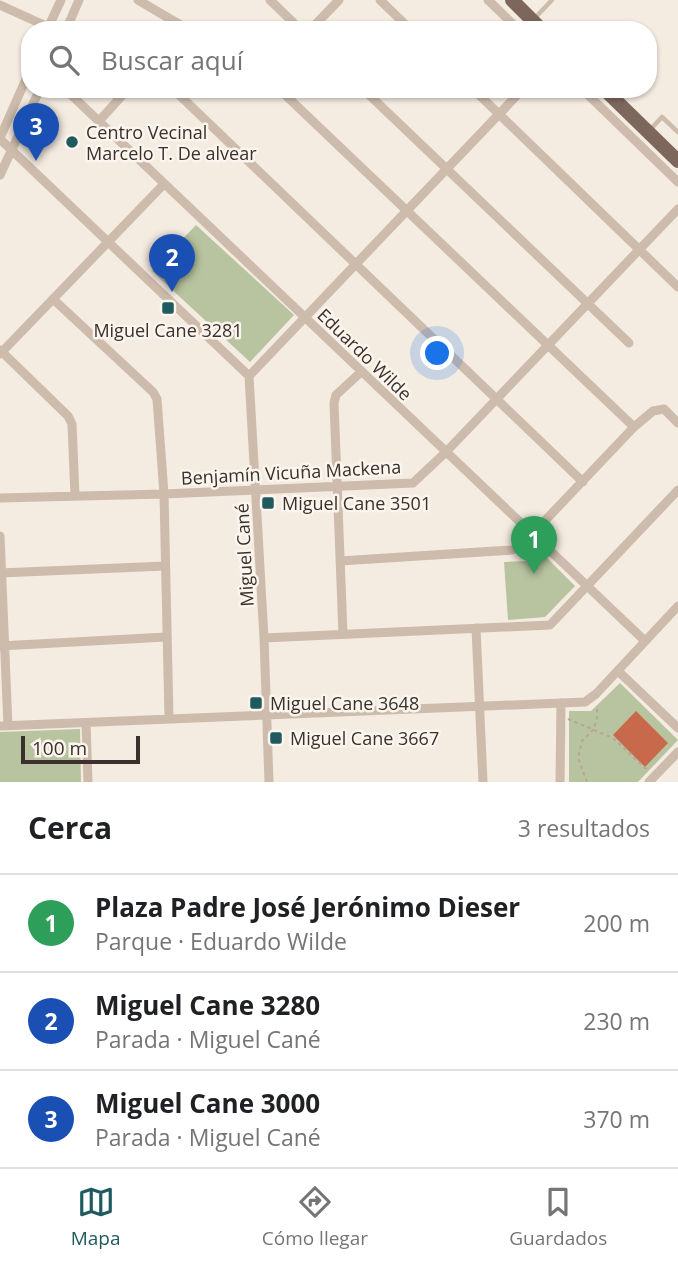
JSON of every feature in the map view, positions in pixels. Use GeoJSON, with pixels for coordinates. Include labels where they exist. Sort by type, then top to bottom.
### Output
{"type":"FeatureCollection","features":[{"type":"Feature","properties":{"kind":"main road"},"geometry":{"type":"LineString","coordinates":[[512,0],[534,21]]}},
{"type":"Feature","properties":{"kind":"main road"},"geometry":{"type":"LineString","coordinates":[[613,98],[676,155]]}},
{"type":"Feature","properties":{"kind":"street"},"geometry":{"type":"LineString","coordinates":[[53,21],[61,0]]}},
{"type":"Feature","properties":{"kind":"street"},"geometry":{"type":"LineString","coordinates":[[70,21],[79,0]]}},
{"type":"Feature","properties":{"kind":"street"},"geometry":{"type":"LineString","coordinates":[[138,0],[173,21]]}},
{"type":"Feature","properties":{"kind":"street"},"geometry":{"type":"LineString","coordinates":[[270,0],[292,21]]}},
{"type":"Feature","properties":{"kind":"street"},"geometry":{"type":"LineString","coordinates":[[319,21],[339,0]]}},
{"type":"Feature","properties":{"kind":"street"},"geometry":{"type":"LineString","coordinates":[[380,0],[402,21]]}},
{"type":"Feature","properties":{"kind":"street"},"geometry":{"type":"LineString","coordinates":[[488,0],[510,21]]}},
{"type":"Feature","properties":{"kind":"street"},"geometry":{"type":"LineString","coordinates":[[0,5],[33,21]]}},
{"type":"Feature","properties":{"kind":"street"},"geometry":{"type":"LineString","coordinates":[[21,91],[0,139],[249,376],[514,98]]}},
{"type":"Feature","properties":{"kind":"street"},"geometry":{"type":"LineString","coordinates":[[0,174],[36,98]]}},
{"type":"Feature","properties":{"kind":"street","name":"Eduardo Wilde"},"geometry":{"type":"LineString","coordinates":[[75,98],[645,641]]}},
{"type":"Feature","properties":{"kind":"street"},"geometry":{"type":"LineString","coordinates":[[99,121],[120,98]]}},
{"type":"Feature","properties":{"kind":"street"},"geometry":{"type":"LineString","coordinates":[[182,98],[583,481]]}},
{"type":"Feature","properties":{"kind":"street"},"geometry":{"type":"LineString","coordinates":[[288,98],[634,427]]}},
{"type":"Feature","properties":{"kind":"street"},"geometry":{"type":"LineString","coordinates":[[372,98],[628,343]]}},
{"type":"Feature","properties":{"kind":"street"},"geometry":{"type":"LineString","coordinates":[[482,98],[678,286]]}},
{"type":"Feature","properties":{"kind":"street"},"geometry":{"type":"LineString","coordinates":[[591,98],[678,182]]}},
{"type":"Feature","properties":{"kind":"street"},"geometry":{"type":"LineString","coordinates":[[75,496],[72,424],[68,416],[1,352],[164,184]]}},
{"type":"Feature","properties":{"kind":"street","name":"Benjamín Vicuña Mackena"},"geometry":{"type":"LineString","coordinates":[[0,498],[413,483],[446,452],[678,209]]}},
{"type":"Feature","properties":{"kind":"street"},"geometry":{"type":"LineString","coordinates":[[53,299],[156,396],[164,494],[169,718]]}},
{"type":"Feature","properties":{"kind":"street"},"geometry":{"type":"LineString","coordinates":[[343,634],[335,399],[361,372]]}},
{"type":"Feature","properties":{"kind":"street","name":"Miguel Cané"},"geometry":{"type":"LineString","coordinates":[[249,376],[268,714],[269,782]]}},
{"type":"Feature","properties":{"kind":"street"},"geometry":{"type":"LineString","coordinates":[[341,561],[519,548],[634,427],[653,411],[664,410],[678,423]]}},
{"type":"Feature","properties":{"kind":"street"},"geometry":{"type":"LineString","coordinates":[[264,638],[550,625],[678,491]]}},
{"type":"Feature","properties":{"kind":"street"},"geometry":{"type":"LineString","coordinates":[[0,536],[4,726],[584,702],[596,694],[678,606]]}},
{"type":"Feature","properties":{"kind":"street"},"geometry":{"type":"LineString","coordinates":[[1,573],[165,566]]}},
{"type":"Feature","properties":{"kind":"street"},"geometry":{"type":"LineString","coordinates":[[669,616],[678,625]]}},
{"type":"Feature","properties":{"kind":"street"},"geometry":{"type":"LineString","coordinates":[[476,628],[483,782]]}},
{"type":"Feature","properties":{"kind":"street"},"geometry":{"type":"LineString","coordinates":[[2,646],[166,637]]}},
{"type":"Feature","properties":{"kind":"street"},"geometry":{"type":"LineString","coordinates":[[618,671],[678,729]]}},
{"type":"Feature","properties":{"kind":"street"},"geometry":{"type":"LineString","coordinates":[[560,782],[561,703]]}},
{"type":"Feature","properties":{"kind":"street"},"geometry":{"type":"LineString","coordinates":[[86,723],[88,782]]}},
{"type":"Feature","properties":{"kind":"street"},"geometry":{"type":"LineString","coordinates":[[652,780],[678,752]]}},
{"type":"Feature","properties":{"kind":"lane"},"geometry":{"type":"LineString","coordinates":[[540,21],[552,0]]}},
{"type":"Feature","properties":{"kind":"lane"},"geometry":{"type":"LineString","coordinates":[[648,132],[662,117],[678,132]]}},
{"type":"Feature","properties":{"kind":"path"},"geometry":{"type":"LineString","coordinates":[[587,782],[578,758],[582,741],[594,729],[597,717],[596,694]]}},
{"type":"Feature","properties":{"kind":"path"},"geometry":{"type":"LineString","coordinates":[[561,715],[613,738],[652,780]]}},
{"type":"Feature","properties":{"kind":"green space"},"geometry":{"type":"Polygon","coordinates":[[[196,225],[294,315],[250,362],[152,271],[196,225]]]}},
{"type":"Feature","properties":{"kind":"green space"},"geometry":{"type":"Polygon","coordinates":[[[538,549],[575,586],[545,617],[508,620],[504,562],[526,561],[538,549]]]}},
{"type":"Feature","properties":{"kind":"green space"},"geometry":{"type":"Polygon","coordinates":[[[620,683],[678,740],[638,782],[569,782],[569,711],[591,711],[620,683]]]}},
{"type":"Feature","properties":{"kind":"green space"},"geometry":{"type":"Polygon","coordinates":[[[80,729],[81,782],[0,782],[0,732],[80,729]]]}},
{"type":"Feature","properties":{"kind":"building"},"geometry":{"type":"Polygon","coordinates":[[[636,711],[668,743],[645,767],[613,735],[636,711]]]}},
{"type":"Feature","properties":{"kind":"place","name":"Centro Vecinal Marcelo T. De alvear"},"geometry":{"type":"Point","coordinates":[72,142]}},
{"type":"Feature","properties":{"kind":"place","name":"Miguel Cane 3000"},"geometry":{"type":"Point","coordinates":[36,161]}},
{"type":"Feature","properties":{"kind":"place","name":"Miguel Cane 3280"},"geometry":{"type":"Point","coordinates":[172,292]}},
{"type":"Feature","properties":{"kind":"place","name":"Miguel Cane 3281"},"geometry":{"type":"Point","coordinates":[168,308]}},
{"type":"Feature","properties":{"kind":"place","name":"Miguel Cane 3501"},"geometry":{"type":"Point","coordinates":[268,503]}},
{"type":"Feature","properties":{"kind":"place","name":"Plaza Padre José Jerónimo Dieser"},"geometry":{"type":"Point","coordinates":[534,574]}},
{"type":"Feature","properties":{"kind":"place","name":"Miguel Cane 3648"},"geometry":{"type":"Point","coordinates":[256,703]}},
{"type":"Feature","properties":{"kind":"place","name":"Miguel Cane 3667"},"geometry":{"type":"Point","coordinates":[276,738]}}]}
